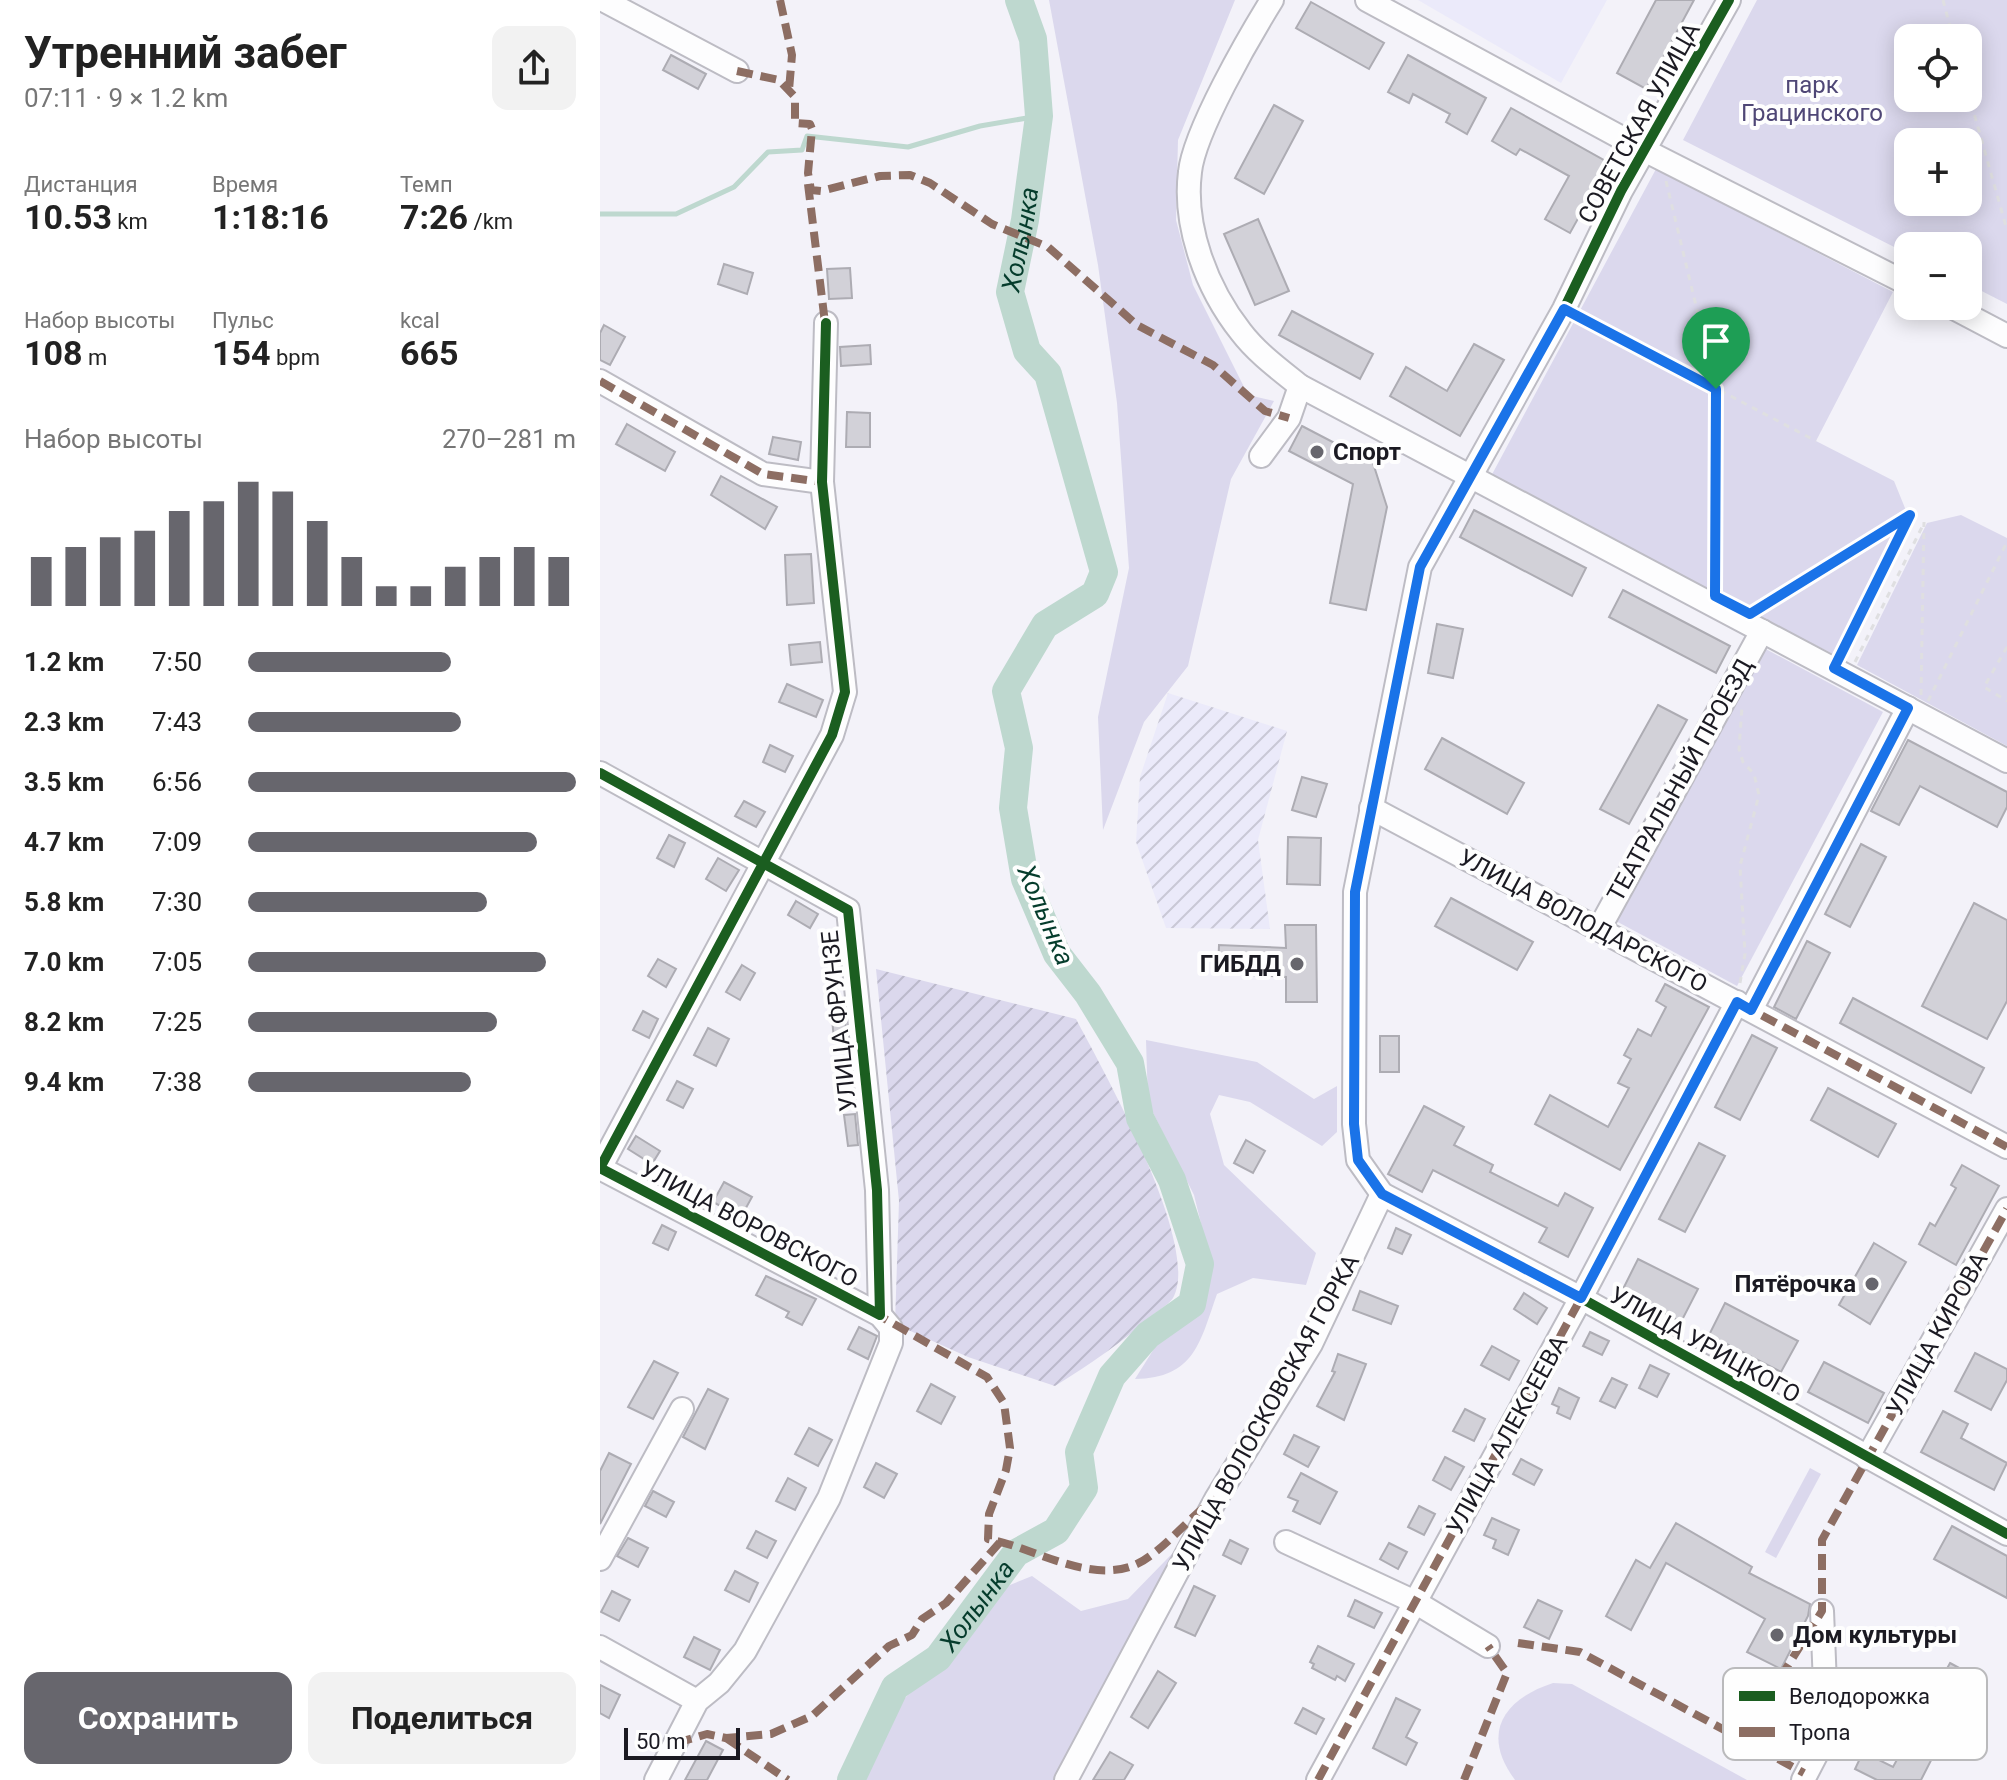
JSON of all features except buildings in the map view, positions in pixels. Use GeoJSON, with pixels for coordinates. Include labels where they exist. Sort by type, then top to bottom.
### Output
{"type":"FeatureCollection","features":[{"type":"Feature","properties":{"kind":"street"},"geometry":{"type":"LineString","coordinates":[[603,0],[737,71]]}},
{"type":"Feature","properties":{"kind":"street"},"geometry":{"type":"LineString","coordinates":[[1272,0],[1202,132],[1190,169],[1189,212],[1196,245],[1208,276],[1240,332],[1300,386],[2007,761]]}},
{"type":"Feature","properties":{"kind":"street"},"geometry":{"type":"LineString","coordinates":[[1367,0],[1644,150],[1894,277]]}},
{"type":"Feature","properties":{"kind":"street","name":"СОВЕТСКАЯ УЛИЦА"},"geometry":{"type":"LineString","coordinates":[[1472,477],[1564,309],[1644,150],[1729,0]]}},
{"type":"Feature","properties":{"kind":"street"},"geometry":{"type":"LineString","coordinates":[[1977,320],[2007,336]]}},
{"type":"Feature","properties":{"kind":"street"},"geometry":{"type":"LineString","coordinates":[[600,1168],[832,735],[845,692],[822,482],[826,323]]}},
{"type":"Feature","properties":{"kind":"street"},"geometry":{"type":"LineString","coordinates":[[600,381],[763,474],[822,482]]}},
{"type":"Feature","properties":{"kind":"street"},"geometry":{"type":"LineString","coordinates":[[1261,456],[1289,418],[1300,386]]}},
{"type":"Feature","properties":{"kind":"street"},"geometry":{"type":"LineString","coordinates":[[1382,1194],[1358,1160],[1354,1124],[1355,892],[1420,567],[1472,477]]}},
{"type":"Feature","properties":{"kind":"street","name":"ТЕАТРАЛЬНЫЙ ПРОЕЗД"},"geometry":{"type":"LineString","coordinates":[[1599,929],[1762,631]]}},
{"type":"Feature","properties":{"kind":"street","name":"УЛИЦА АЛЕКСЕЕВА"},"geometry":{"type":"LineString","coordinates":[[1318,1780],[1581,1298],[1744,1006],[1914,712]]}},
{"type":"Feature","properties":{"kind":"street","name":"УЛИЦА ФРУНЗЕ"},"geometry":{"type":"LineString","coordinates":[[600,773],[848,910],[877,1190],[880,1315]]}},
{"type":"Feature","properties":{"kind":"street","name":"УЛИЦА ВОЛОДАРСКОГО"},"geometry":{"type":"LineString","coordinates":[[1371,808],[2007,1147]]}},
{"type":"Feature","properties":{"kind":"street","name":"УЛИЦА ВОРОВСКОГО"},"geometry":{"type":"LineString","coordinates":[[600,1168],[880,1315]]}},
{"type":"Feature","properties":{"kind":"street","name":"УЛИЦА УРИЦКОГО"},"geometry":{"type":"LineString","coordinates":[[1382,1194],[1581,1298],[2007,1534]]}},
{"type":"Feature","properties":{"kind":"street","name":"УЛИЦА ВОЛОСКОВСКАЯ ГОРКА"},"geometry":{"type":"LineString","coordinates":[[1066,1780],[1216,1499],[1311,1344],[1382,1194]]}},
{"type":"Feature","properties":{"kind":"street","name":"УЛИЦА КИРОВА"},"geometry":{"type":"LineString","coordinates":[[1867,1458],[2007,1209]]}},
{"type":"Feature","properties":{"kind":"street"},"geometry":{"type":"LineString","coordinates":[[656,1780],[697,1701],[719,1683],[745,1651],[829,1498],[891,1343],[891,1328],[880,1315]]}},
{"type":"Feature","properties":{"kind":"street"},"geometry":{"type":"LineString","coordinates":[[600,1559],[682,1409]]}},
{"type":"Feature","properties":{"kind":"street"},"geometry":{"type":"LineString","coordinates":[[1286,1542],[1415,1602],[1488,1646]]}},
{"type":"Feature","properties":{"kind":"street"},"geometry":{"type":"LineString","coordinates":[[1822,1611],[1824,1668]]}},
{"type":"Feature","properties":{"kind":"street"},"geometry":{"type":"LineString","coordinates":[[600,1647],[697,1701]]}},
{"type":"Feature","properties":{"kind":"street"},"geometry":{"type":"LineString","coordinates":[[1803,1780],[1813,1760]]}},
{"type":"Feature","properties":{"kind":"path"},"geometry":{"type":"LineString","coordinates":[[1943,0],[1949,24]]}},
{"type":"Feature","properties":{"kind":"path"},"geometry":{"type":"LineString","coordinates":[[1974,112],[2007,230]]}},
{"type":"Feature","properties":{"kind":"path"},"geometry":{"type":"LineString","coordinates":[[1665,173],[1716,389],[1715,596]]}},
{"type":"Feature","properties":{"kind":"path"},"geometry":{"type":"LineString","coordinates":[[1564,309],[1816,441]]}},
{"type":"Feature","properties":{"kind":"path"},"geometry":{"type":"LineString","coordinates":[[1742,620],[1910,515],[1841,672]]}},
{"type":"Feature","properties":{"kind":"path"},"geometry":{"type":"LineString","coordinates":[[1841,672],[1924,522],[1914,712]]}},
{"type":"Feature","properties":{"kind":"path"},"geometry":{"type":"LineString","coordinates":[[1914,712],[2007,542]]}},
{"type":"Feature","properties":{"kind":"path"},"geometry":{"type":"LineString","coordinates":[[2007,647],[1984,687],[2007,701]]}},
{"type":"Feature","properties":{"kind":"path"},"geometry":{"type":"LineString","coordinates":[[1737,677],[1742,705],[1739,749],[1743,762],[1754,774],[1759,795],[1740,866],[1745,954],[1744,1006]]}},
{"type":"Feature","properties":{"kind":"shaded area"},"geometry":{"type":"Polygon","coordinates":[[[1418,0],[1607,0],[1561,83],[1418,0]]]}},
{"type":"Feature","properties":{"kind":"shaded area"},"geometry":{"type":"Polygon","coordinates":[[[1168,693],[1287,731],[1258,840],[1270,929],[1166,928],[1136,842],[1140,777],[1168,693]]]}},
{"type":"Feature","properties":{"kind":"green space"},"geometry":{"type":"Polygon","coordinates":[[[1049,0],[1235,0],[1178,140],[1176,220],[1193,285],[1248,395],[1274,401],[1231,479],[1188,666],[1144,722],[1103,830],[1098,717],[1129,568],[1117,403],[1098,265],[1049,0]]]}},
{"type":"Feature","properties":{"kind":"green space","name":"парк Грацинского"},"geometry":{"type":"Polygon","coordinates":[[[1757,0],[2007,0],[2007,304],[1982,291],[1982,232],[1894,232],[1894,247],[1683,140],[1757,0]]]}},
{"type":"Feature","properties":{"kind":"green space"},"geometry":{"type":"Polygon","coordinates":[[[1656,169],[1893,292],[1816,441],[1894,481],[1907,513],[1837,656],[1489,480],[1656,169]]]}},
{"type":"Feature","properties":{"kind":"green space"},"geometry":{"type":"Polygon","coordinates":[[[1961,515],[2007,538],[2007,746],[1857,665],[1927,523],[1961,515]]]}},
{"type":"Feature","properties":{"kind":"green space"},"geometry":{"type":"Polygon","coordinates":[[[1762,647],[1883,712],[1737,986],[1616,921],[1762,647]]]}},
{"type":"Feature","properties":{"kind":"green space"},"geometry":{"type":"Polygon","coordinates":[[[876,969],[1076,1019],[1146,1158],[1174,1240],[1178,1273],[1173,1298],[1094,1361],[1055,1386],[968,1357],[895,1324],[899,1201],[876,969]]]}},
{"type":"Feature","properties":{"kind":"green space"},"geometry":{"type":"Polygon","coordinates":[[[1146,1040],[1257,1062],[1314,1099],[1337,1086],[1337,1132],[1322,1146],[1250,1102],[1219,1095],[1210,1114],[1224,1165],[1316,1253],[1306,1285],[1253,1278],[1217,1294],[1199,1342],[1183,1364],[1155,1377],[1135,1379],[1162,1336],[1203,1303],[1208,1252],[1194,1195],[1148,1103],[1146,1040]]]}},
{"type":"Feature","properties":{"kind":"green space"},"geometry":{"type":"Polygon","coordinates":[[[1810,1468],[1821,1474],[1776,1558],[1765,1552],[1810,1468]]]}},
{"type":"Feature","properties":{"kind":"green space"},"geometry":{"type":"Polygon","coordinates":[[[1203,1522],[1064,1780],[860,1780],[904,1699],[1005,1587],[1032,1576],[1081,1611],[1128,1599],[1203,1522]]]}},
{"type":"Feature","properties":{"kind":"green space"},"geometry":{"type":"Polygon","coordinates":[[[1553,1683],[1572,1684],[1747,1780],[1515,1780],[1499,1747],[1502,1720],[1521,1698],[1553,1683]]]}},
{"type":"Feature","properties":{"kind":"waterway","name":"Холынка"},"geometry":{"type":"LineString","coordinates":[[851,1780],[895,1687],[938,1658],[1016,1553],[1056,1531],[1084,1488],[1079,1452],[1112,1376],[1148,1335],[1192,1304],[1200,1264],[1172,1180],[1140,1118],[1130,1063],[1088,994],[1057,954],[1025,879],[1013,808],[1019,748],[1006,691],[1045,625],[1095,594],[1104,572],[1048,374],[1027,351],[1010,292],[1025,220],[1039,116],[1033,39],[1019,0]]}},
{"type":"Feature","properties":{"kind":"waterway"},"geometry":{"type":"LineString","coordinates":[[600,214],[676,214],[734,187],[768,152],[802,150],[807,136],[908,147],[980,126],[1039,116]]}},
{"type":"Feature","properties":{"kind":"marked path"},"geometry":{"type":"LineString","coordinates":[[780,0],[792,55],[789,90]]}},
{"type":"Feature","properties":{"kind":"marked path"},"geometry":{"type":"LineString","coordinates":[[737,71],[779,80],[795,97],[795,123],[810,124],[812,129],[808,173],[811,190],[821,191],[880,176],[910,175],[930,183],[992,224],[1048,247],[1137,325],[1213,365],[1265,411],[1289,418]]}},
{"type":"Feature","properties":{"kind":"marked path"},"geometry":{"type":"LineString","coordinates":[[808,184],[826,331]]}},
{"type":"Feature","properties":{"kind":"marked path"},"geometry":{"type":"LineString","coordinates":[[600,381],[763,474],[822,482]]}},
{"type":"Feature","properties":{"kind":"marked path"},"geometry":{"type":"LineString","coordinates":[[1318,1780],[1581,1298],[1737,1002],[2007,1147]]}},
{"type":"Feature","properties":{"kind":"marked path"},"geometry":{"type":"LineString","coordinates":[[1786,1668],[1822,1611],[1822,1540],[2007,1209]]}},
{"type":"Feature","properties":{"kind":"marked path"},"geometry":{"type":"LineString","coordinates":[[873,1312],[987,1377],[1004,1403],[1010,1448],[1006,1470],[989,1514],[988,1539],[1070,1565],[1111,1570],[1131,1566],[1150,1556],[1216,1499]]}},
{"type":"Feature","properties":{"kind":"marked path"},"geometry":{"type":"LineString","coordinates":[[676,1743],[707,1734],[726,1738],[771,1734],[812,1716],[889,1646],[912,1635],[922,1619],[946,1603],[1001,1541]]}},
{"type":"Feature","properties":{"kind":"marked path"},"geometry":{"type":"LineString","coordinates":[[1518,1643],[1580,1652],[1723,1729]]}},
{"type":"Feature","properties":{"kind":"marked path"},"geometry":{"type":"LineString","coordinates":[[1464,1780],[1507,1673],[1488,1646]]}},
{"type":"Feature","properties":{"kind":"marked path"},"geometry":{"type":"LineString","coordinates":[[726,1738],[788,1780]]}},
{"type":"Feature","properties":{"kind":"marked path"},"geometry":{"type":"LineString","coordinates":[[1780,1760],[1804,1773]]}},
{"type":"Feature","properties":{"kind":"cycle path"},"geometry":{"type":"LineString","coordinates":[[1729,0],[1621,191],[1564,309],[1420,567],[1355,892],[1354,1124],[1358,1160],[1382,1194],[1581,1298],[2007,1534]]}},
{"type":"Feature","properties":{"kind":"cycle path"},"geometry":{"type":"LineString","coordinates":[[600,773],[848,910],[877,1190],[880,1315],[600,1168],[832,735],[845,692],[822,482],[826,323]]}},
{"type":"Feature","properties":{"kind":"place","name":"Спорт"},"geometry":{"type":"Point","coordinates":[1317,452]}},
{"type":"Feature","properties":{"kind":"place","name":"ГИБДД"},"geometry":{"type":"Point","coordinates":[1297,964]}},
{"type":"Feature","properties":{"kind":"place","name":"Пятёрочка"},"geometry":{"type":"Point","coordinates":[1872,1284]}},
{"type":"Feature","properties":{"kind":"place","name":"Дом культуры"},"geometry":{"type":"Point","coordinates":[1777,1635]}},
{"type":"Feature","properties":{"kind":"route"},"geometry":{"type":"LineString","coordinates":[[1564,309],[1716,389],[1715,596],[1750,614],[1910,515],[1834,668],[1908,708],[1751,1010],[1737,1002],[1581,1298],[1382,1194],[1358,1160],[1354,1124],[1355,892],[1420,567],[1564,309]]}}]}
